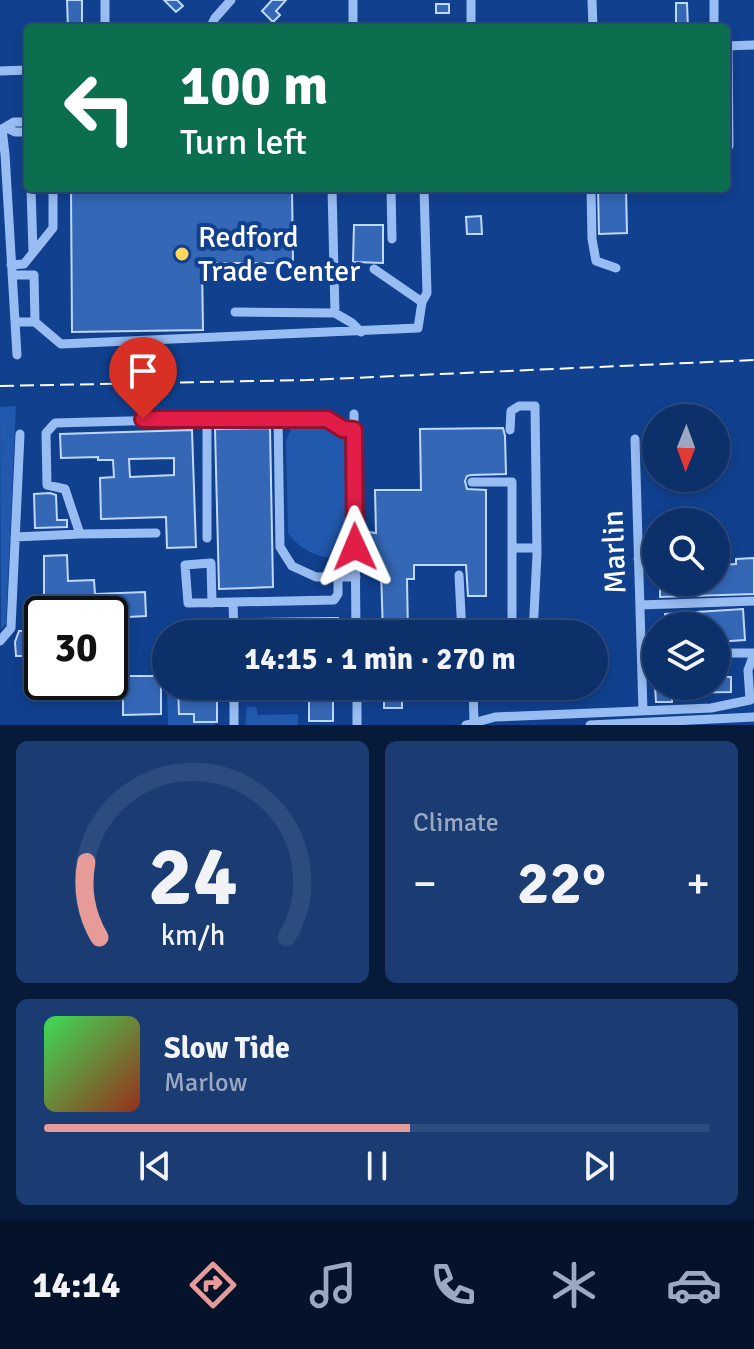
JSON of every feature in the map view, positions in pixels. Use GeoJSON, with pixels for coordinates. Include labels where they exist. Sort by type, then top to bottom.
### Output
{"type":"FeatureCollection","features":[{"type":"Feature","properties":{"kind":"street"},"geometry":{"type":"LineString","coordinates":[[105,0],[105,24]]}},
{"type":"Feature","properties":{"kind":"street"},"geometry":{"type":"LineString","coordinates":[[212,24],[231,0]]}},
{"type":"Feature","properties":{"kind":"street"},"geometry":{"type":"LineString","coordinates":[[353,0],[353,24]]}},
{"type":"Feature","properties":{"kind":"street"},"geometry":{"type":"LineString","coordinates":[[471,0],[471,24]]}},
{"type":"Feature","properties":{"kind":"street"},"geometry":{"type":"LineString","coordinates":[[592,0],[593,24]]}},
{"type":"Feature","properties":{"kind":"street"},"geometry":{"type":"LineString","coordinates":[[714,0],[714,24]]}},
{"type":"Feature","properties":{"kind":"street"},"geometry":{"type":"LineString","coordinates":[[730,46],[754,45]]}},
{"type":"Feature","properties":{"kind":"street"},"geometry":{"type":"LineString","coordinates":[[0,71],[24,70]]}},
{"type":"Feature","properties":{"kind":"street"},"geometry":{"type":"LineString","coordinates":[[3,129],[14,122],[24,122]]}},
{"type":"Feature","properties":{"kind":"street"},"geometry":{"type":"LineString","coordinates":[[3,129],[24,132]]}},
{"type":"Feature","properties":{"kind":"street"},"geometry":{"type":"LineString","coordinates":[[3,129],[17,355]]}},
{"type":"Feature","properties":{"kind":"street"},"geometry":{"type":"LineString","coordinates":[[31,192],[33,252]]}},
{"type":"Feature","properties":{"kind":"street"},"geometry":{"type":"LineString","coordinates":[[11,270],[24,264],[53,228],[53,192]]}},
{"type":"Feature","properties":{"kind":"street"},"geometry":{"type":"LineString","coordinates":[[332,192],[335,313]]}},
{"type":"Feature","properties":{"kind":"street"},"geometry":{"type":"LineString","coordinates":[[391,192],[392,239]]}},
{"type":"Feature","properties":{"kind":"street"},"geometry":{"type":"LineString","coordinates":[[15,322],[35,322],[61,344],[418,328],[422,302],[427,293],[424,192]]}},
{"type":"Feature","properties":{"kind":"street"},"geometry":{"type":"LineString","coordinates":[[591,192],[592,239],[596,261],[616,268]]}},
{"type":"Feature","properties":{"kind":"street"},"geometry":{"type":"LineString","coordinates":[[374,269],[422,302]]}},
{"type":"Feature","properties":{"kind":"street"},"geometry":{"type":"LineString","coordinates":[[11,270],[34,275],[35,322]]}},
{"type":"Feature","properties":{"kind":"street"},"geometry":{"type":"LineString","coordinates":[[235,312],[335,313],[361,332]]}},
{"type":"Feature","properties":{"kind":"street"},"geometry":{"type":"LineString","coordinates":[[510,430],[511,411],[519,406],[535,406],[537,548],[534,620]]}},
{"type":"Feature","properties":{"kind":"street"},"geometry":{"type":"LineString","coordinates":[[354,414],[356,620]]}},
{"type":"Feature","properties":{"kind":"street"},"geometry":{"type":"LineString","coordinates":[[80,534],[65,489],[47,485],[46,433],[55,423],[278,417],[327,419],[343,429],[354,430]]}},
{"type":"Feature","properties":{"kind":"street"},"geometry":{"type":"LineString","coordinates":[[278,417],[280,547],[292,566],[316,577],[356,577]]}},
{"type":"Feature","properties":{"kind":"street"},"geometry":{"type":"LineString","coordinates":[[207,420],[207,538]]}},
{"type":"Feature","properties":{"kind":"street"},"geometry":{"type":"LineString","coordinates":[[0,641],[11,628],[20,434]]}},
{"type":"Feature","properties":{"kind":"street","name":"Marlin"},"geometry":{"type":"LineString","coordinates":[[635,439],[643,711]]}},
{"type":"Feature","properties":{"kind":"street"},"geometry":{"type":"LineString","coordinates":[[472,482],[512,482],[512,620]]}},
{"type":"Feature","properties":{"kind":"street"},"geometry":{"type":"LineString","coordinates":[[15,537],[156,533]]}},
{"type":"Feature","properties":{"kind":"street"},"geometry":{"type":"LineString","coordinates":[[512,548],[537,548]]}},
{"type":"Feature","properties":{"kind":"street"},"geometry":{"type":"LineString","coordinates":[[638,559],[642,559]]}},
{"type":"Feature","properties":{"kind":"street"},"geometry":{"type":"LineString","coordinates":[[212,603],[211,563],[185,565],[188,603],[212,603],[233,603],[334,600],[338,594],[338,577]]}},
{"type":"Feature","properties":{"kind":"street"},"geometry":{"type":"LineString","coordinates":[[459,575],[461,620]]}},
{"type":"Feature","properties":{"kind":"street"},"geometry":{"type":"LineString","coordinates":[[640,605],[754,601]]}},
{"type":"Feature","properties":{"kind":"street"},"geometry":{"type":"LineString","coordinates":[[233,603],[233,620]]}},
{"type":"Feature","properties":{"kind":"street"},"geometry":{"type":"LineString","coordinates":[[474,700],[475,724],[495,717],[711,708],[750,700],[748,670],[754,654],[730,653]]}},
{"type":"Feature","properties":{"kind":"street"},"geometry":{"type":"LineString","coordinates":[[234,700],[234,725]]}},
{"type":"Feature","properties":{"kind":"street"},"geometry":{"type":"LineString","coordinates":[[357,700],[357,725]]}},
{"type":"Feature","properties":{"kind":"street"},"geometry":{"type":"LineString","coordinates":[[590,725],[754,717]]}},
{"type":"Feature","properties":{"kind":"shaded area"},"geometry":{"type":"Polygon","coordinates":[[[16,406],[6,623],[1,630],[0,407],[16,406]]]}},
{"type":"Feature","properties":{"kind":"shaded area"},"geometry":{"type":"Polygon","coordinates":[[[299,425],[334,431],[351,444],[352,548],[338,557],[319,556],[301,546],[288,533],[286,441],[291,429],[299,425]]]}},
{"type":"Feature","properties":{"kind":"shaded area"},"geometry":{"type":"Polygon","coordinates":[[[167,700],[178,700],[179,714],[194,714],[194,722],[215,722],[215,725],[168,725],[167,700]]]}},
{"type":"Feature","properties":{"kind":"shaded area"},"geometry":{"type":"Polygon","coordinates":[[[247,706],[256,707],[258,715],[298,714],[298,725],[245,725],[247,706]]]}},
{"type":"Feature","properties":{"kind":"building"},"geometry":{"type":"Polygon","coordinates":[[[67,0],[82,0],[82,24],[68,24],[67,0]]]}},
{"type":"Feature","properties":{"kind":"building"},"geometry":{"type":"Polygon","coordinates":[[[164,0],[177,0],[183,6],[176,12],[164,0]]]}},
{"type":"Feature","properties":{"kind":"building"},"geometry":{"type":"Polygon","coordinates":[[[272,0],[286,0],[276,11],[280,15],[273,22],[262,11],[272,0]]]}},
{"type":"Feature","properties":{"kind":"building"},"geometry":{"type":"Polygon","coordinates":[[[676,3],[687,3],[688,24],[676,24],[676,3]]]}},
{"type":"Feature","properties":{"kind":"building"},"geometry":{"type":"Polygon","coordinates":[[[436,4],[449,4],[449,13],[436,13],[436,4]]]}},
{"type":"Feature","properties":{"kind":"building","name":"Redford Trade Center"},"geometry":{"type":"Polygon","coordinates":[[[71,192],[292,192],[293,263],[202,263],[203,330],[72,332],[71,192]]]}},
{"type":"Feature","properties":{"kind":"building"},"geometry":{"type":"Polygon","coordinates":[[[598,192],[626,192],[627,233],[599,234],[598,192]]]}},
{"type":"Feature","properties":{"kind":"building"},"geometry":{"type":"Polygon","coordinates":[[[481,216],[482,234],[467,234],[466,217],[481,216]]]}},
{"type":"Feature","properties":{"kind":"building"},"geometry":{"type":"Polygon","coordinates":[[[354,225],[383,225],[383,263],[353,262],[354,225]]]}},
{"type":"Feature","properties":{"kind":"building"},"geometry":{"type":"Polygon","coordinates":[[[270,428],[273,587],[219,589],[215,429],[270,428]]]}},
{"type":"Feature","properties":{"kind":"building"},"geometry":{"type":"Polygon","coordinates":[[[503,428],[506,474],[471,475],[465,481],[467,489],[486,490],[486,596],[468,596],[466,565],[414,565],[414,579],[407,579],[408,620],[383,620],[381,571],[368,572],[368,532],[376,533],[375,490],[421,490],[420,429],[503,428]]]}},
{"type":"Feature","properties":{"kind":"building"},"geometry":{"type":"Polygon","coordinates":[[[192,430],[196,547],[167,548],[166,517],[101,519],[100,478],[114,477],[113,460],[98,460],[98,457],[61,458],[60,434],[192,430]],[[174,458],[129,459],[130,477],[174,475],[174,458]]]}},
{"type":"Feature","properties":{"kind":"building"},"geometry":{"type":"Polygon","coordinates":[[[34,494],[56,495],[57,520],[67,520],[67,527],[35,528],[34,494]]]}},
{"type":"Feature","properties":{"kind":"building"},"geometry":{"type":"Polygon","coordinates":[[[67,555],[68,581],[94,580],[95,594],[145,592],[146,616],[128,617],[128,596],[44,596],[44,556],[67,555]]]}},
{"type":"Feature","properties":{"kind":"building"},"geometry":{"type":"Polygon","coordinates":[[[754,558],[754,594],[730,595],[730,564],[736,564],[736,559],[754,558]]]}},
{"type":"Feature","properties":{"kind":"building"},"geometry":{"type":"Polygon","coordinates":[[[743,609],[745,640],[730,641],[730,612],[696,612],[743,609]]]}},
{"type":"Feature","properties":{"kind":"building"},"geometry":{"type":"Polygon","coordinates":[[[338,618],[338,620],[253,620],[338,618]]]}},
{"type":"Feature","properties":{"kind":"building"},"geometry":{"type":"Polygon","coordinates":[[[19,631],[24,631],[24,656],[16,656],[15,642],[19,631]]]}},
{"type":"Feature","properties":{"kind":"building"},"geometry":{"type":"Polygon","coordinates":[[[128,676],[152,676],[152,700],[161,700],[161,714],[123,715],[123,700],[128,700],[128,676]]]}},
{"type":"Feature","properties":{"kind":"building"},"geometry":{"type":"Polygon","coordinates":[[[178,700],[217,700],[217,722],[194,722],[194,714],[179,714],[178,700]]]}},
{"type":"Feature","properties":{"kind":"building"},"geometry":{"type":"Polygon","coordinates":[[[309,700],[333,701],[333,721],[309,721],[309,700]]]}},
{"type":"Feature","properties":{"kind":"building"},"geometry":{"type":"Polygon","coordinates":[[[384,700],[402,700],[402,708],[384,708],[384,700]]]}},
{"type":"Feature","properties":{"kind":"railway"},"geometry":{"type":"LineString","coordinates":[[0,386],[307,380],[754,360]]}},
{"type":"Feature","properties":{"kind":"place","name":"Redford Trade Center"},"geometry":{"type":"Point","coordinates":[182,254]}},
{"type":"Feature","properties":{"kind":"route"},"geometry":{"type":"LineString","coordinates":[[143,419],[327,419],[343,429],[354,430],[355,547]]}}]}
